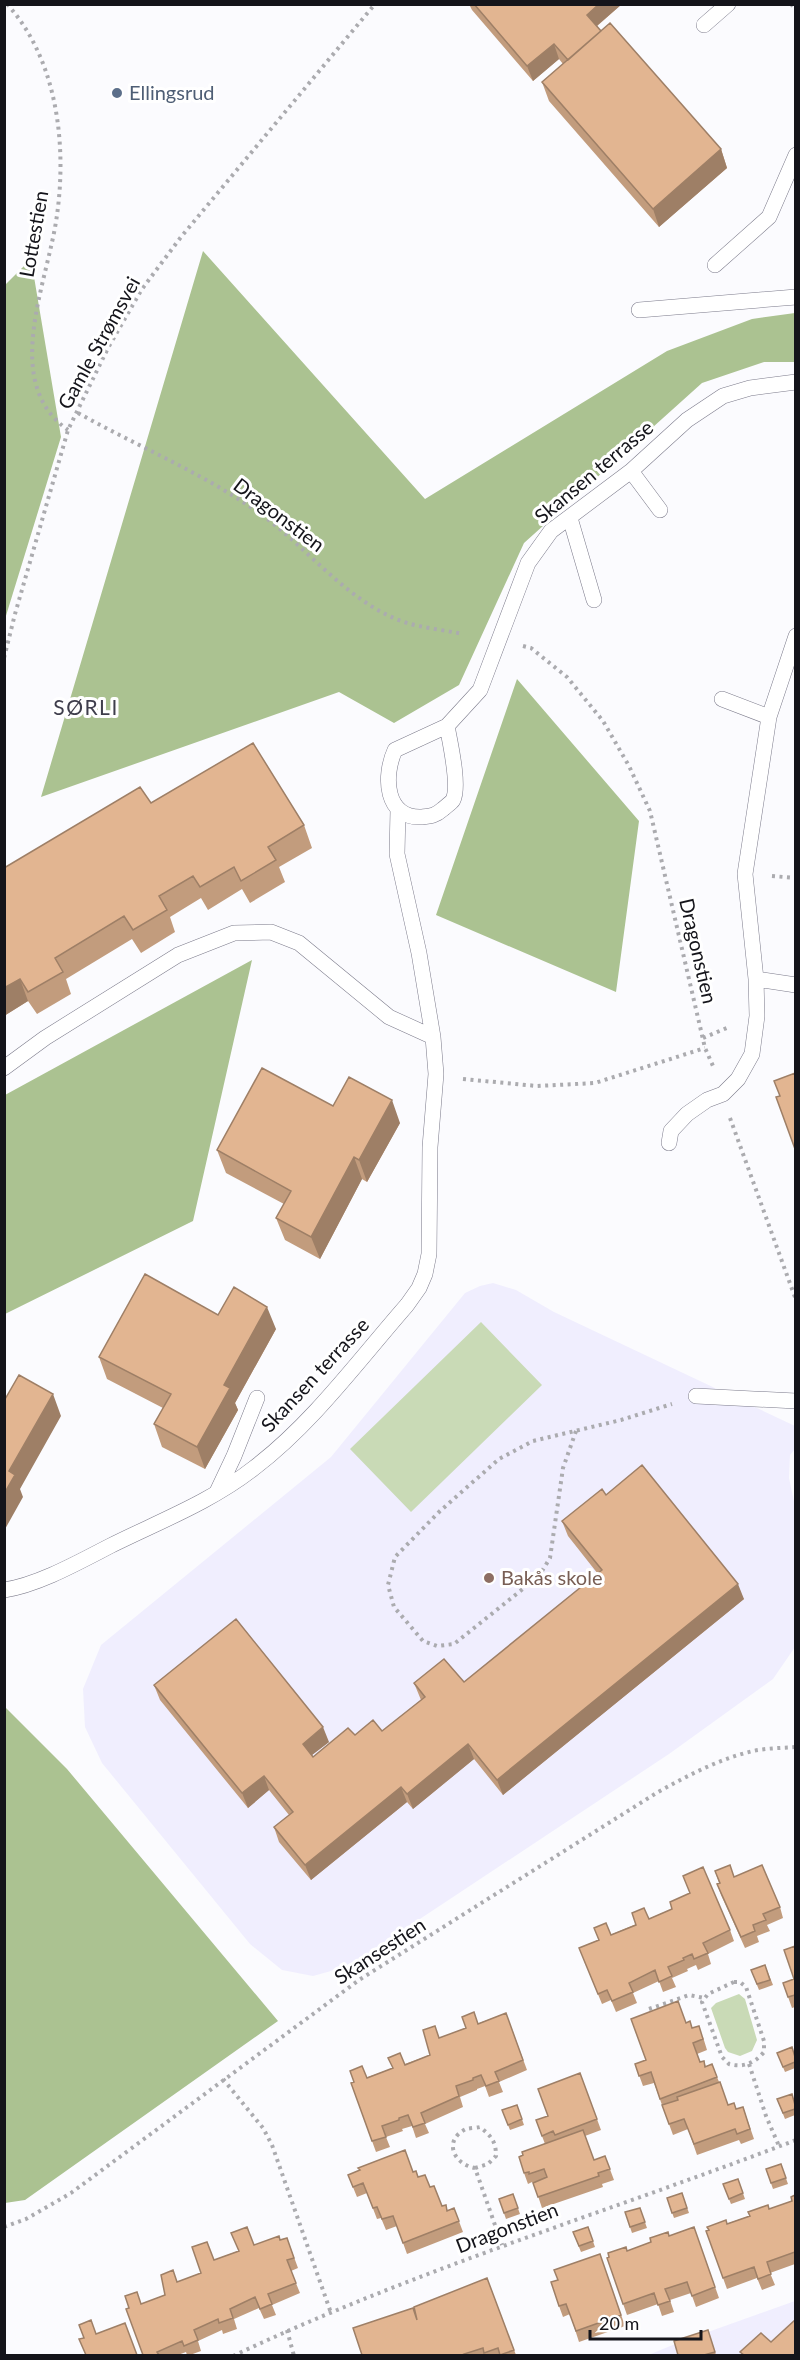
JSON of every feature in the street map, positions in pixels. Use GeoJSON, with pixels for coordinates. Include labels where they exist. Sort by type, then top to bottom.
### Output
{"type":"FeatureCollection","features":[{"type":"Feature","properties":{"kind":"lane"},"geometry":{"type":"LineString","coordinates":[[704,25],[728,4]]}},
{"type":"Feature","properties":{"kind":"lane"},"geometry":{"type":"LineString","coordinates":[[715,265],[769,217],[795,154]]}},
{"type":"Feature","properties":{"kind":"lane"},"geometry":{"type":"LineString","coordinates":[[639,310],[795,297]]}},
{"type":"Feature","properties":{"kind":"lane","name":"Skansen terrasse"},"geometry":{"type":"LineString","coordinates":[[4,1590],[33,1582],[81,1561],[215,1494],[255,1468],[313,1414],[419,1288],[425,1274],[429,1254],[430,1147],[436,1074],[433,1037],[419,953],[397,854],[398,810],[390,795],[387,777],[390,761],[395,750],[447,726],[480,690],[528,563],[551,531],[631,471],[687,420],[723,396],[750,388],[795,382]]}},
{"type":"Feature","properties":{"kind":"lane"},"geometry":{"type":"LineString","coordinates":[[631,471],[660,510]]}},
{"type":"Feature","properties":{"kind":"lane"},"geometry":{"type":"LineString","coordinates":[[570,518],[594,600]]}},
{"type":"Feature","properties":{"kind":"lane"},"geometry":{"type":"LineString","coordinates":[[669,1143],[671,1131],[687,1114],[706,1100],[723,1094],[738,1079],[752,1054],[758,1025],[756,979],[745,874],[769,717],[795,636]]}},
{"type":"Feature","properties":{"kind":"lane"},"geometry":{"type":"LineString","coordinates":[[722,699],[769,717]]}},
{"type":"Feature","properties":{"kind":"lane"},"geometry":{"type":"LineString","coordinates":[[398,810],[410,818],[435,816],[453,800],[456,777],[447,726]]}},
{"type":"Feature","properties":{"kind":"lane"},"geometry":{"type":"LineString","coordinates":[[4,1068],[45,1038],[178,955],[234,933],[271,932],[299,943],[388,1017],[433,1037]]}},
{"type":"Feature","properties":{"kind":"lane"},"geometry":{"type":"LineString","coordinates":[[756,979],[795,985]]}},
{"type":"Feature","properties":{"kind":"lane"},"geometry":{"type":"LineString","coordinates":[[696,1396],[795,1401]]}},
{"type":"Feature","properties":{"kind":"lane"},"geometry":{"type":"LineString","coordinates":[[215,1494],[234,1456],[258,1398]]}},
{"type":"Feature","properties":{"kind":"path","name":"Lottestien"},"geometry":{"type":"LineString","coordinates":[[7,4],[33,38],[48,78],[58,123],[57,214],[31,321],[28,357],[30,380],[40,402],[56,422],[68,430]]}},
{"type":"Feature","properties":{"kind":"path","name":"Gamle Strømsvei"},"geometry":{"type":"LineString","coordinates":[[4,658],[68,430],[108,348],[142,290],[181,237],[375,4]]}},
{"type":"Feature","properties":{"kind":"path"},"geometry":{"type":"LineString","coordinates":[[791,4],[795,10]]}},
{"type":"Feature","properties":{"kind":"path","name":"Dragonstien"},"geometry":{"type":"LineString","coordinates":[[78,413],[189,470],[262,515],[365,601],[404,622],[462,634]]}},
{"type":"Feature","properties":{"kind":"path","name":"Dragonstien"},"geometry":{"type":"LineString","coordinates":[[520,645],[531,648],[567,677],[603,721],[650,811],[705,1048],[718,1076],[795,1300]]}},
{"type":"Feature","properties":{"kind":"path"},"geometry":{"type":"LineString","coordinates":[[436,1074],[480,1082],[537,1086],[595,1083],[705,1048]]}},
{"type":"Feature","properties":{"kind":"path"},"geometry":{"type":"LineString","coordinates":[[576,1431],[563,1468],[550,1558],[539,1576],[454,1644],[437,1646],[423,1641],[394,1607],[388,1585],[395,1557],[440,1510],[499,1460],[533,1441],[621,1420],[696,1396]]}},
{"type":"Feature","properties":{"kind":"path","name":"Skansestien"},"geometry":{"type":"LineString","coordinates":[[4,2227],[26,2219],[71,2193],[359,1980],[658,1792],[727,1759],[755,1751],[795,1747]]}},
{"type":"Feature","properties":{"kind":"path"},"geometry":{"type":"LineString","coordinates":[[649,2009],[689,1995],[704,1998],[734,1982],[740,1982],[746,1987],[759,2024],[764,2052],[757,2061],[741,2066],[729,2064],[722,2056],[704,2008],[704,1998]]}},
{"type":"Feature","properties":{"kind":"path"},"geometry":{"type":"LineString","coordinates":[[749,2064],[766,2116],[779,2146]]}},
{"type":"Feature","properties":{"kind":"path"},"geometry":{"type":"LineString","coordinates":[[223,2079],[263,2128],[272,2145],[331,2313]]}},
{"type":"Feature","properties":{"kind":"path"},"geometry":{"type":"LineString","coordinates":[[480,2127],[491,2136],[496,2146],[496,2156],[488,2164],[475,2168],[463,2166],[455,2157],[453,2148],[455,2138],[466,2129],[480,2127]]}},
{"type":"Feature","properties":{"kind":"path","name":"Dragonstien"},"geometry":{"type":"LineString","coordinates":[[233,2355],[287,2330],[502,2245],[795,2140]]}},
{"type":"Feature","properties":{"kind":"path"},"geometry":{"type":"LineString","coordinates":[[475,2168],[502,2245]]}},
{"type":"Feature","properties":{"kind":"path"},"geometry":{"type":"LineString","coordinates":[[287,2330],[294,2355]]}},
{"type":"Feature","properties":{"kind":"shaded area","name":"Bakås skole"},"geometry":{"type":"Polygon","coordinates":[[[493,1283],[516,1290],[554,1312],[795,1426],[795,1449],[790,1455],[789,1478],[796,1511],[795,1647],[773,1679],[669,1754],[349,1966],[313,1976],[282,1970],[250,1944],[102,1763],[85,1727],[83,1689],[101,1645],[331,1457],[465,1293],[493,1283]]]}},
{"type":"Feature","properties":{"kind":"shaded area"},"geometry":{"type":"Polygon","coordinates":[[[795,2301],[795,2355],[646,2356],[680,2342],[795,2301]]]}},
{"type":"Feature","properties":{"kind":"green space"},"geometry":{"type":"Polygon","coordinates":[[[203,251],[425,499],[667,351],[752,319],[795,313],[795,362],[764,362],[702,383],[524,543],[459,685],[394,723],[339,692],[41,797],[203,251]]]}},
{"type":"Feature","properties":{"kind":"green space"},"geometry":{"type":"Polygon","coordinates":[[[31,259],[61,437],[5,619],[5,285],[31,259]]]}},
{"type":"Feature","properties":{"kind":"green space"},"geometry":{"type":"Polygon","coordinates":[[[517,679],[639,821],[616,992],[436,915],[517,679]]]}},
{"type":"Feature","properties":{"kind":"green space"},"geometry":{"type":"Polygon","coordinates":[[[252,960],[193,1221],[5,1314],[5,1095],[252,960]]]}},
{"type":"Feature","properties":{"kind":"green space"},"geometry":{"type":"Polygon","coordinates":[[[481,1322],[542,1385],[411,1512],[350,1449],[481,1322]]]}},
{"type":"Feature","properties":{"kind":"green space"},"geometry":{"type":"Polygon","coordinates":[[[4,1706],[67,1769],[278,2021],[25,2200],[5,2203],[4,1706]]]}},
{"type":"Feature","properties":{"kind":"green space"},"geometry":{"type":"Polygon","coordinates":[[[739,1994],[745,1999],[757,2040],[752,2051],[740,2056],[728,2052],[725,2048],[711,2008],[716,2003],[739,1994]]]}},
{"type":"Feature","properties":{"kind":"building"},"geometry":{"type":"Polygon","coordinates":[[[474,4],[599,4],[587,15],[601,31],[568,60],[554,44],[527,66],[474,4]]]}},
{"type":"Feature","properties":{"kind":"building"},"geometry":{"type":"Polygon","coordinates":[[[610,23],[721,149],[653,209],[542,82],[610,23]]]}},
{"type":"Feature","properties":{"kind":"building"},"geometry":{"type":"Polygon","coordinates":[[[253,743],[304,825],[268,847],[276,860],[241,881],[234,867],[200,887],[193,876],[159,896],[167,910],[133,930],[124,916],[55,958],[63,972],[28,992],[20,979],[4,988],[4,868],[140,787],[151,803],[253,743]]]}},
{"type":"Feature","properties":{"kind":"building"},"geometry":{"type":"Polygon","coordinates":[[[262,1068],[333,1106],[349,1077],[392,1100],[359,1160],[354,1157],[311,1237],[276,1218],[291,1191],[217,1150],[262,1068]]]}},
{"type":"Feature","properties":{"kind":"building"},"geometry":{"type":"Polygon","coordinates":[[[795,1073],[795,1149],[776,1097],[780,1096],[774,1081],[795,1073]]]}},
{"type":"Feature","properties":{"kind":"building"},"geometry":{"type":"Polygon","coordinates":[[[145,1274],[218,1315],[234,1287],[267,1307],[224,1385],[230,1388],[197,1447],[154,1424],[171,1394],[99,1357],[145,1274]]]}},
{"type":"Feature","properties":{"kind":"building"},"geometry":{"type":"Polygon","coordinates":[[[19,1375],[53,1394],[9,1471],[15,1475],[4,1494],[4,1401],[19,1375]]]}},
{"type":"Feature","properties":{"kind":"building"},"geometry":{"type":"Polygon","coordinates":[[[642,1465],[738,1584],[497,1780],[468,1744],[407,1794],[401,1787],[305,1865],[274,1827],[293,1812],[264,1776],[242,1793],[154,1685],[236,1619],[323,1727],[303,1744],[313,1757],[348,1728],[355,1735],[373,1720],[382,1731],[425,1697],[414,1683],[444,1659],[464,1682],[602,1570],[562,1521],[602,1489],[606,1495],[642,1465]]]}},
{"type":"Feature","properties":{"kind":"building"},"geometry":{"type":"Polygon","coordinates":[[[730,1865],[734,1877],[762,1865],[780,1907],[763,1914],[766,1920],[753,1925],[755,1931],[741,1937],[717,1884],[720,1883],[715,1871],[730,1865]]]}},
{"type":"Feature","properties":{"kind":"building"},"geometry":{"type":"Polygon","coordinates":[[[703,1867],[730,1930],[703,1943],[708,1953],[694,1959],[692,1954],[668,1967],[672,1976],[659,1982],[655,1970],[629,1983],[633,1992],[612,2001],[607,1990],[598,1994],[579,1948],[599,1940],[594,1928],[606,1923],[611,1935],[636,1925],[632,1913],[644,1908],[649,1919],[672,1909],[670,1902],[690,1893],[683,1876],[703,1867]]]}},
{"type":"Feature","properties":{"kind":"building"},"geometry":{"type":"Polygon","coordinates":[[[795,1946],[795,1995],[788,1997],[783,1983],[794,1979],[784,1950],[795,1946]]]}},
{"type":"Feature","properties":{"kind":"building"},"geometry":{"type":"Polygon","coordinates":[[[765,1965],[770,1980],[757,1984],[751,1970],[765,1965]]]}},
{"type":"Feature","properties":{"kind":"building"},"geometry":{"type":"Polygon","coordinates":[[[678,2001],[686,2023],[690,2021],[692,2028],[699,2026],[703,2039],[693,2043],[700,2062],[704,2061],[705,2067],[712,2064],[717,2077],[660,2099],[651,2072],[639,2076],[635,2064],[646,2060],[631,2019],[678,2001]]]}},
{"type":"Feature","properties":{"kind":"building"},"geometry":{"type":"Polygon","coordinates":[[[474,2012],[478,2024],[506,2013],[523,2060],[495,2072],[499,2081],[486,2086],[481,2075],[456,2086],[459,2096],[421,2113],[425,2123],[413,2127],[408,2115],[399,2118],[399,2120],[382,2126],[386,2137],[372,2141],[351,2083],[354,2082],[350,2071],[362,2066],[367,2078],[393,2068],[388,2058],[400,2053],[405,2065],[430,2055],[423,2030],[435,2026],[439,2038],[466,2028],[462,2017],[474,2012]]]}},
{"type":"Feature","properties":{"kind":"building"},"geometry":{"type":"Polygon","coordinates":[[[792,2047],[795,2062],[783,2067],[777,2053],[792,2047]]]}},
{"type":"Feature","properties":{"kind":"building"},"geometry":{"type":"Polygon","coordinates":[[[580,2073],[597,2119],[555,2135],[553,2131],[542,2136],[536,2120],[548,2116],[538,2089],[580,2073]]]}},
{"type":"Feature","properties":{"kind":"building"},"geometry":{"type":"Polygon","coordinates":[[[720,2082],[728,2105],[734,2103],[736,2109],[743,2107],[750,2129],[737,2134],[735,2129],[694,2144],[684,2119],[669,2124],[662,2105],[678,2100],[677,2097],[720,2082]]]}},
{"type":"Feature","properties":{"kind":"building"},"geometry":{"type":"Polygon","coordinates":[[[792,2094],[795,2109],[783,2113],[777,2099],[792,2094]]]}},
{"type":"Feature","properties":{"kind":"building"},"geometry":{"type":"Polygon","coordinates":[[[517,2105],[522,2119],[508,2125],[502,2110],[517,2105]]]}},
{"type":"Feature","properties":{"kind":"building"},"geometry":{"type":"Polygon","coordinates":[[[583,2130],[594,2160],[605,2156],[610,2169],[598,2173],[599,2176],[538,2197],[533,2183],[547,2177],[544,2169],[529,2174],[529,2172],[524,2173],[519,2157],[523,2155],[522,2152],[583,2130]]]}},
{"type":"Feature","properties":{"kind":"building"},"geometry":{"type":"Polygon","coordinates":[[[405,2150],[413,2172],[416,2171],[418,2177],[425,2175],[430,2187],[434,2186],[442,2206],[446,2205],[447,2211],[454,2208],[459,2221],[403,2243],[393,2216],[382,2219],[377,2207],[373,2208],[363,2183],[353,2187],[348,2175],[360,2170],[358,2168],[405,2150]]]}},
{"type":"Feature","properties":{"kind":"building"},"geometry":{"type":"Polygon","coordinates":[[[781,2164],[786,2178],[771,2183],[766,2169],[781,2164]]]}},
{"type":"Feature","properties":{"kind":"building"},"geometry":{"type":"Polygon","coordinates":[[[738,2179],[743,2193],[729,2199],[723,2184],[738,2179]]]}},
{"type":"Feature","properties":{"kind":"building"},"geometry":{"type":"Polygon","coordinates":[[[682,2193],[687,2208],[672,2213],[667,2198],[682,2193]]]}},
{"type":"Feature","properties":{"kind":"building"},"geometry":{"type":"Polygon","coordinates":[[[513,2194],[518,2208],[504,2213],[499,2199],[513,2194]]]}},
{"type":"Feature","properties":{"kind":"building"},"geometry":{"type":"Polygon","coordinates":[[[795,2195],[795,2252],[767,2262],[771,2274],[758,2279],[754,2267],[723,2278],[706,2231],[709,2230],[707,2227],[726,2220],[727,2224],[750,2216],[748,2212],[768,2205],[769,2209],[792,2201],[791,2197],[795,2195]]]}},
{"type":"Feature","properties":{"kind":"building"},"geometry":{"type":"Polygon","coordinates":[[[640,2208],[645,2222],[630,2227],[625,2212],[640,2208]]]}},
{"type":"Feature","properties":{"kind":"building"},"geometry":{"type":"Polygon","coordinates":[[[247,2227],[254,2245],[279,2236],[280,2240],[287,2238],[294,2258],[287,2260],[296,2283],[268,2294],[272,2304],[260,2309],[255,2297],[230,2309],[233,2318],[219,2323],[218,2319],[194,2330],[198,2340],[184,2346],[182,2341],[157,2352],[159,2355],[143,2355],[126,2309],[129,2308],[125,2296],[137,2292],[141,2304],[165,2295],[161,2275],[173,2270],[177,2282],[201,2273],[192,2247],[207,2242],[214,2260],[239,2251],[231,2233],[247,2227]]]}},
{"type":"Feature","properties":{"kind":"building"},"geometry":{"type":"Polygon","coordinates":[[[588,2227],[593,2241],[579,2246],[573,2232],[588,2227]]]}},
{"type":"Feature","properties":{"kind":"building"},"geometry":{"type":"Polygon","coordinates":[[[694,2227],[715,2287],[692,2296],[687,2282],[665,2289],[670,2301],[658,2305],[654,2293],[623,2304],[607,2258],[608,2253],[626,2247],[627,2251],[651,2242],[650,2238],[668,2232],[669,2236],[694,2227]]]}},
{"type":"Feature","properties":{"kind":"building"},"geometry":{"type":"Polygon","coordinates":[[[600,2254],[621,2315],[576,2331],[566,2304],[559,2306],[551,2282],[558,2280],[554,2270],[600,2254]]]}},
{"type":"Feature","properties":{"kind":"building"},"geometry":{"type":"Polygon","coordinates":[[[487,2278],[514,2350],[500,2355],[498,2348],[484,2353],[483,2348],[465,2355],[362,2355],[353,2328],[413,2308],[417,2320],[414,2307],[487,2278]]]}},
{"type":"Feature","properties":{"kind":"building"},"geometry":{"type":"Polygon","coordinates":[[[91,2320],[96,2334],[125,2323],[137,2355],[86,2355],[79,2339],[84,2338],[79,2325],[91,2320]]]}},
{"type":"Feature","properties":{"kind":"building"},"geometry":{"type":"Polygon","coordinates":[[[795,2320],[795,2355],[744,2355],[740,2352],[761,2333],[771,2342],[795,2320]]]}},
{"type":"Feature","properties":{"kind":"building"},"geometry":{"type":"Polygon","coordinates":[[[708,2330],[715,2352],[704,2355],[678,2355],[674,2341],[708,2330]]]}},
{"type":"Feature","properties":{"kind":"place","name":"Ellingsrud"},"geometry":{"type":"Point","coordinates":[117,93]}},
{"type":"Feature","properties":{"kind":"place","name":"Bakås skole"},"geometry":{"type":"Point","coordinates":[489,1578]}},
{"type":"Feature","properties":{"kind":"district","name":"SØRLI"},"geometry":{"type":"Point","coordinates":[86,708]}}]}
